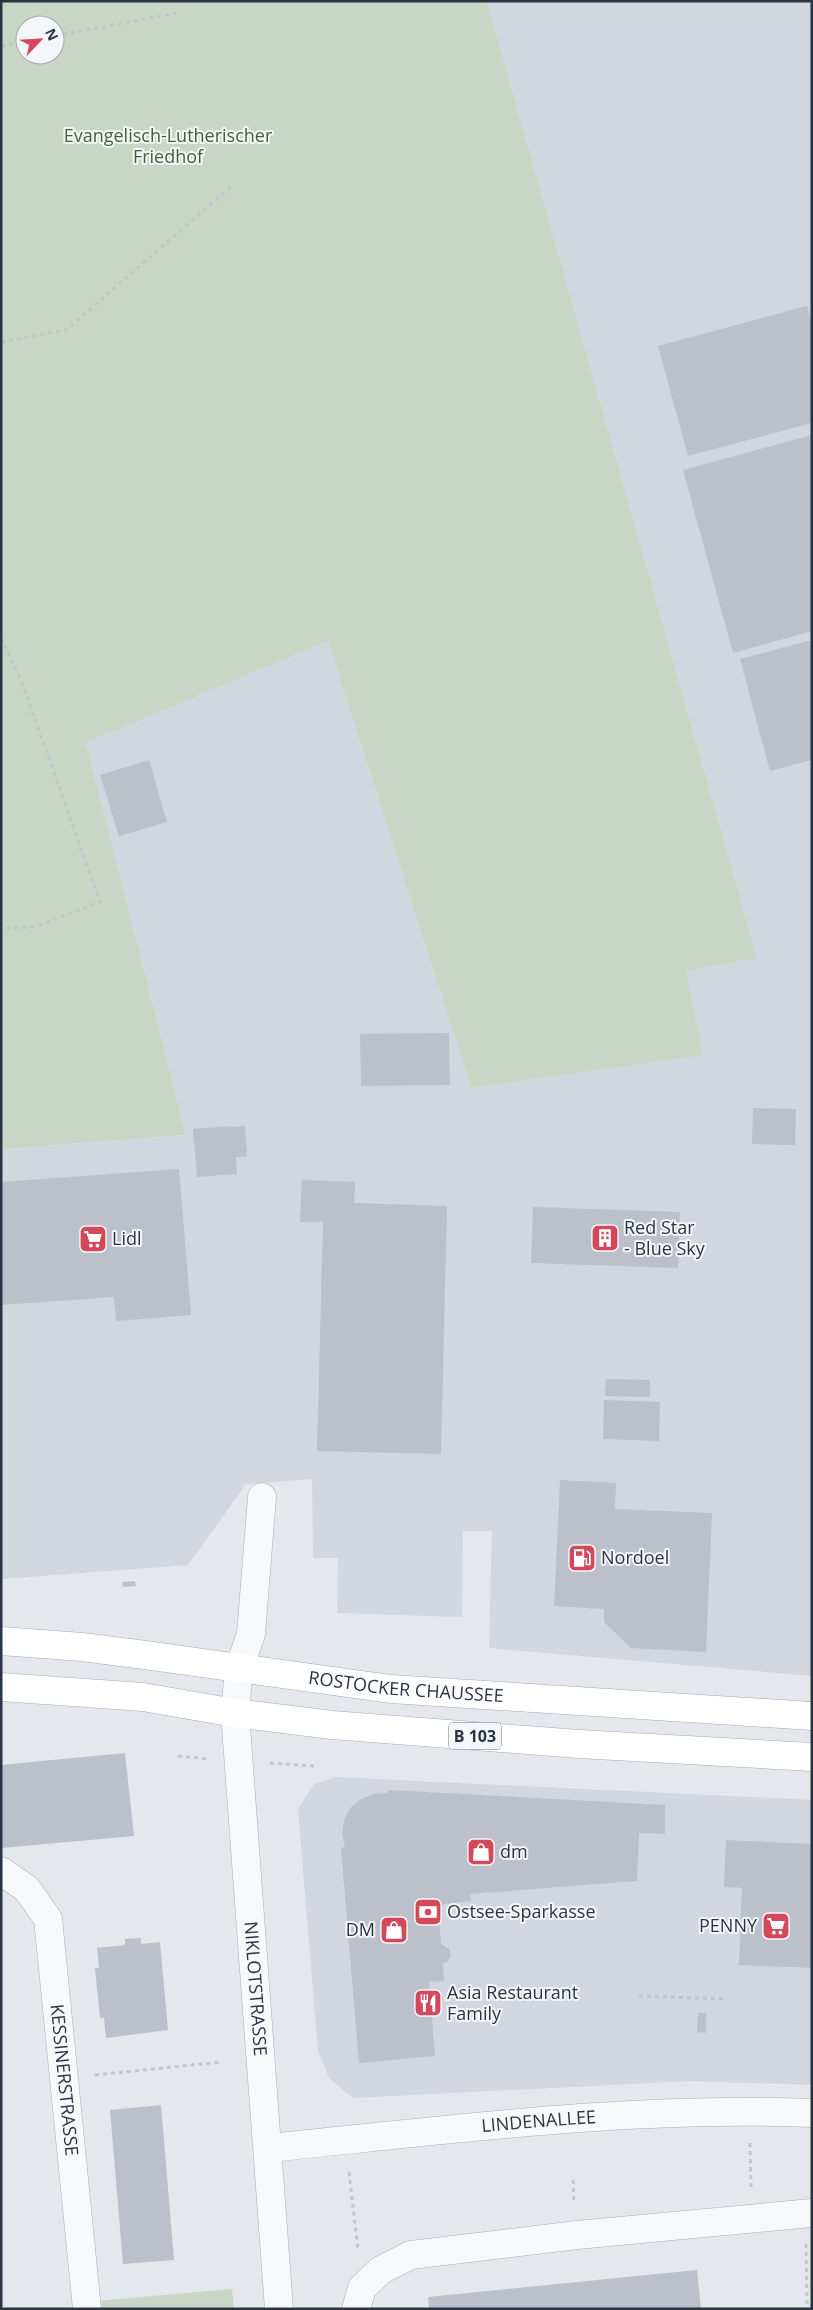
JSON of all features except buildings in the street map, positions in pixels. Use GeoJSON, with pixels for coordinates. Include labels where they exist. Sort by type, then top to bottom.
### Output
{"type":"FeatureCollection","features":[{"type":"Feature","properties":{"kind":"main road","name":"ROSTOCKER CHAUSSEE"},"geometry":{"type":"LineString","coordinates":[[1,1642],[91,1648],[391,1690],[812,1716]]}},
{"type":"Feature","properties":{"kind":"main road","name":"B 103"},"geometry":{"type":"LineString","coordinates":[[1,1687],[143,1697],[235,1713],[332,1725],[599,1745],[812,1756]]}},
{"type":"Feature","properties":{"kind":"street","name":"NIKLOTSTRASSE"},"geometry":{"type":"LineString","coordinates":[[262,1497],[252,1634],[239,1669],[235,1713],[279,2309]]}},
{"type":"Feature","properties":{"kind":"street","name":"KESSINERSTRASSE"},"geometry":{"type":"LineString","coordinates":[[1,1871],[27,1889],[48,1919],[87,2309]]}},
{"type":"Feature","properties":{"kind":"street","name":"LINDENALLEE"},"geometry":{"type":"LineString","coordinates":[[268,2148],[645,2113],[750,2111],[812,2113]]}},
{"type":"Feature","properties":{"kind":"street"},"geometry":{"type":"LineString","coordinates":[[359,2298],[382,2270],[411,2254],[809,2212]]}},
{"type":"Feature","properties":{"kind":"path"},"geometry":{"type":"LineString","coordinates":[[65,34],[181,12]]}},
{"type":"Feature","properties":{"kind":"path"},"geometry":{"type":"LineString","coordinates":[[1,46],[15,43]]}},
{"type":"Feature","properties":{"kind":"path"},"geometry":{"type":"LineString","coordinates":[[1,342],[66,330],[233,186]]}},
{"type":"Feature","properties":{"kind":"path"},"geometry":{"type":"LineString","coordinates":[[1,638],[21,680],[100,902],[37,926],[1,929]]}},
{"type":"Feature","properties":{"kind":"path"},"geometry":{"type":"LineString","coordinates":[[640,1996],[726,1999]]}},
{"type":"Feature","properties":{"kind":"path"},"geometry":{"type":"LineString","coordinates":[[64,2079],[221,2062]]}},
{"type":"Feature","properties":{"kind":"path"},"geometry":{"type":"LineString","coordinates":[[750,2111],[751,2218]]}},
{"type":"Feature","properties":{"kind":"path"},"geometry":{"type":"LineString","coordinates":[[346,2140],[359,2298]]}},
{"type":"Feature","properties":{"kind":"path"},"geometry":{"type":"LineString","coordinates":[[806,2309],[809,2212]]}},
{"type":"Feature","properties":{"kind":"path"},"geometry":{"type":"LineString","coordinates":[[806,2275],[812,2275]]}},
{"type":"Feature","properties":{"kind":"shaded area"},"geometry":{"type":"Polygon","coordinates":[[[487,1],[812,1],[812,1676],[489,1648],[492,1531],[463,1531],[462,1617],[337,1613],[338,1558],[313,1558],[312,1479],[246,1484],[188,1565],[1,1579],[1,1149],[186,1135],[86,743],[328,641],[471,1088],[702,1055],[686,971],[757,958],[487,1]]]}},
{"type":"Feature","properties":{"kind":"shaded area"},"geometry":{"type":"Polygon","coordinates":[[[336,1777],[812,1800],[812,2085],[691,2081],[353,2098],[329,2078],[318,2051],[298,1809],[314,1784],[336,1777]]]}},
{"type":"Feature","properties":{"kind":"green space","name":"Evangelisch-Lutherischer Friedhof"},"geometry":{"type":"Polygon","coordinates":[[[1,1],[487,1],[757,958],[686,971],[703,1055],[471,1088],[328,641],[86,743],[186,1135],[1,1149],[1,1]]]}},
{"type":"Feature","properties":{"kind":"green space"},"geometry":{"type":"Polygon","coordinates":[[[232,2289],[234,2309],[97,2309],[96,2301],[232,2289]]]}},
{"type":"Feature","properties":{"kind":"place","name":"Red Star - Blue Sky"},"geometry":{"type":"Point","coordinates":[605,1238]}},
{"type":"Feature","properties":{"kind":"place","name":"Lidl"},"geometry":{"type":"Point","coordinates":[93,1239]}},
{"type":"Feature","properties":{"kind":"place","name":"Nordoel"},"geometry":{"type":"Point","coordinates":[582,1558]}},
{"type":"Feature","properties":{"kind":"place","name":"dm"},"geometry":{"type":"Point","coordinates":[481,1852]}},
{"type":"Feature","properties":{"kind":"place","name":"Ostsee-Sparkasse"},"geometry":{"type":"Point","coordinates":[428,1912]}},
{"type":"Feature","properties":{"kind":"place","name":"PENNY"},"geometry":{"type":"Point","coordinates":[776,1926]}},
{"type":"Feature","properties":{"kind":"place","name":"DM"},"geometry":{"type":"Point","coordinates":[394,1930]}},
{"type":"Feature","properties":{"kind":"place","name":"Asia Restaurant Family"},"geometry":{"type":"Point","coordinates":[428,2003]}}]}
